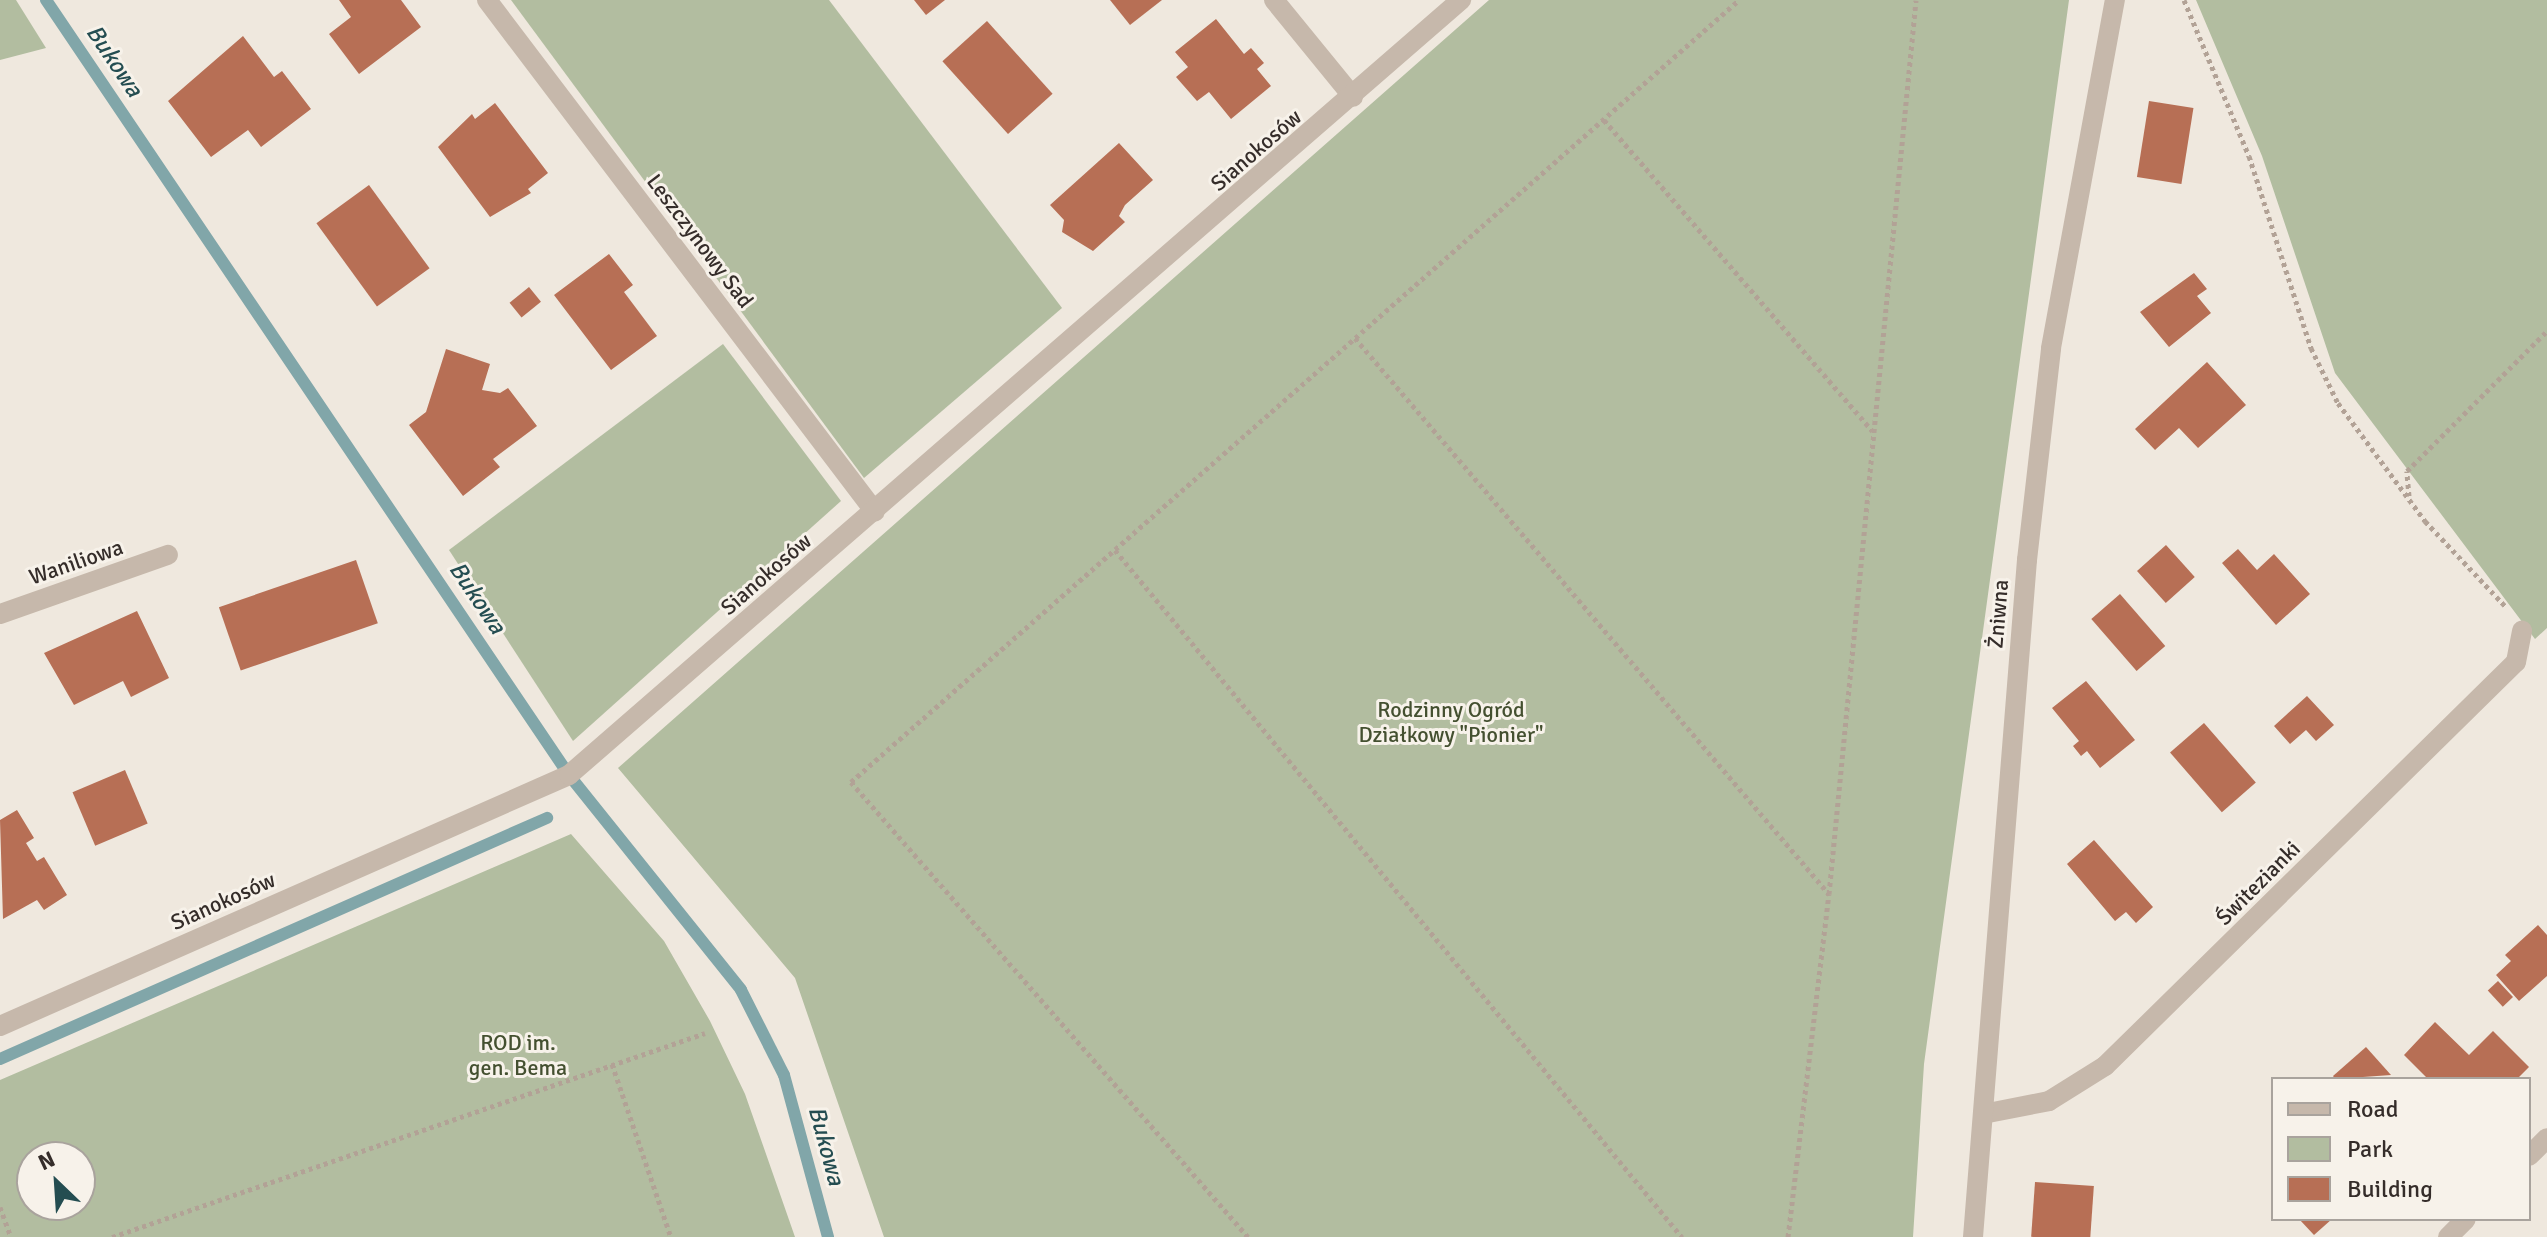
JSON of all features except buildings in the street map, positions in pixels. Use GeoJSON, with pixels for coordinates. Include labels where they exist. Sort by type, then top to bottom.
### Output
{"type":"FeatureCollection","features":[{"type":"Feature","properties":{"kind":"street","name":"Leszczynowy Sad"},"geometry":{"type":"LineString","coordinates":[[487,0],[875,512]]}},
{"type":"Feature","properties":{"kind":"street"},"geometry":{"type":"LineString","coordinates":[[1274,0],[1353,97]]}},
{"type":"Feature","properties":{"kind":"street","name":"Sianokosów"},"geometry":{"type":"LineString","coordinates":[[0,1026],[569,775],[1461,0]]}},
{"type":"Feature","properties":{"kind":"street","name":"Żniwna"},"geometry":{"type":"LineString","coordinates":[[1973,1237],[2027,560],[2051,348],[2115,0]]}},
{"type":"Feature","properties":{"kind":"street","name":"Waniliowa"},"geometry":{"type":"LineString","coordinates":[[0,614],[168,555]]}},
{"type":"Feature","properties":{"kind":"street","name":"Świtezianki"},"geometry":{"type":"LineString","coordinates":[[1983,1114],[2049,1101],[2116,1056],[2516,662],[2522,631]]}},
{"type":"Feature","properties":{"kind":"street"},"geometry":{"type":"LineString","coordinates":[[2531,1154],[2547,1138]]}},
{"type":"Feature","properties":{"kind":"street"},"geometry":{"type":"LineString","coordinates":[[2448,1237],[2464,1221]]}},
{"type":"Feature","properties":{"kind":"path"},"geometry":{"type":"LineString","coordinates":[[1248,1237],[851,782],[1739,0]]}},
{"type":"Feature","properties":{"kind":"path"},"geometry":{"type":"LineString","coordinates":[[1788,1237],[1829,894],[1916,0]]}},
{"type":"Feature","properties":{"kind":"path"},"geometry":{"type":"LineString","coordinates":[[2184,0],[2249,156],[2311,348],[2338,403],[2409,496],[2522,631]]}},
{"type":"Feature","properties":{"kind":"path"},"geometry":{"type":"LineString","coordinates":[[1604,120],[1872,431]]}},
{"type":"Feature","properties":{"kind":"path"},"geometry":{"type":"LineString","coordinates":[[2409,496],[2407,471],[2547,331]]}},
{"type":"Feature","properties":{"kind":"path"},"geometry":{"type":"LineString","coordinates":[[1355,338],[1829,894]]}},
{"type":"Feature","properties":{"kind":"path"},"geometry":{"type":"LineString","coordinates":[[1115,550],[1682,1237]]}},
{"type":"Feature","properties":{"kind":"path"},"geometry":{"type":"LineString","coordinates":[[112,1237],[705,1033]]}},
{"type":"Feature","properties":{"kind":"path"},"geometry":{"type":"LineString","coordinates":[[612,1064],[671,1237]]}},
{"type":"Feature","properties":{"kind":"path"},"geometry":{"type":"LineString","coordinates":[[0,1207],[11,1237]]}},
{"type":"Feature","properties":{"kind":"green space"},"geometry":{"type":"Polygon","coordinates":[[[0,0],[16,0],[46,48],[0,60],[0,0]]]}},
{"type":"Feature","properties":{"kind":"green space"},"geometry":{"type":"Polygon","coordinates":[[[511,0],[829,0],[1062,308],[864,478],[511,0]]]}},
{"type":"Feature","properties":{"kind":"green space","name":"Rodzinny Ogród Działkowy \"Pionier\""},"geometry":{"type":"Polygon","coordinates":[[[1489,0],[2069,0],[1924,1064],[1913,1237],[884,1237],[795,978],[618,768],[1489,0]]]}},
{"type":"Feature","properties":{"kind":"green space"},"geometry":{"type":"Polygon","coordinates":[[[2196,0],[2547,0],[2547,628],[2535,639],[2335,373],[2262,156],[2196,0]]]}},
{"type":"Feature","properties":{"kind":"green space"},"geometry":{"type":"Polygon","coordinates":[[[723,344],[841,501],[573,741],[449,550],[723,344]]]}},
{"type":"Feature","properties":{"kind":"green space","name":"ROD im. gen. Bema"},"geometry":{"type":"Polygon","coordinates":[[[571,834],[664,941],[710,1021],[745,1094],[795,1237],[0,1237],[0,1080],[571,834]]]}},
{"type":"Feature","properties":{"kind":"waterway","name":"Bukowa"},"geometry":{"type":"LineString","coordinates":[[46,0],[569,775],[741,990],[784,1075],[828,1237]]}},
{"type":"Feature","properties":{"kind":"waterway"},"geometry":{"type":"LineString","coordinates":[[0,1059],[547,818]]}}]}
